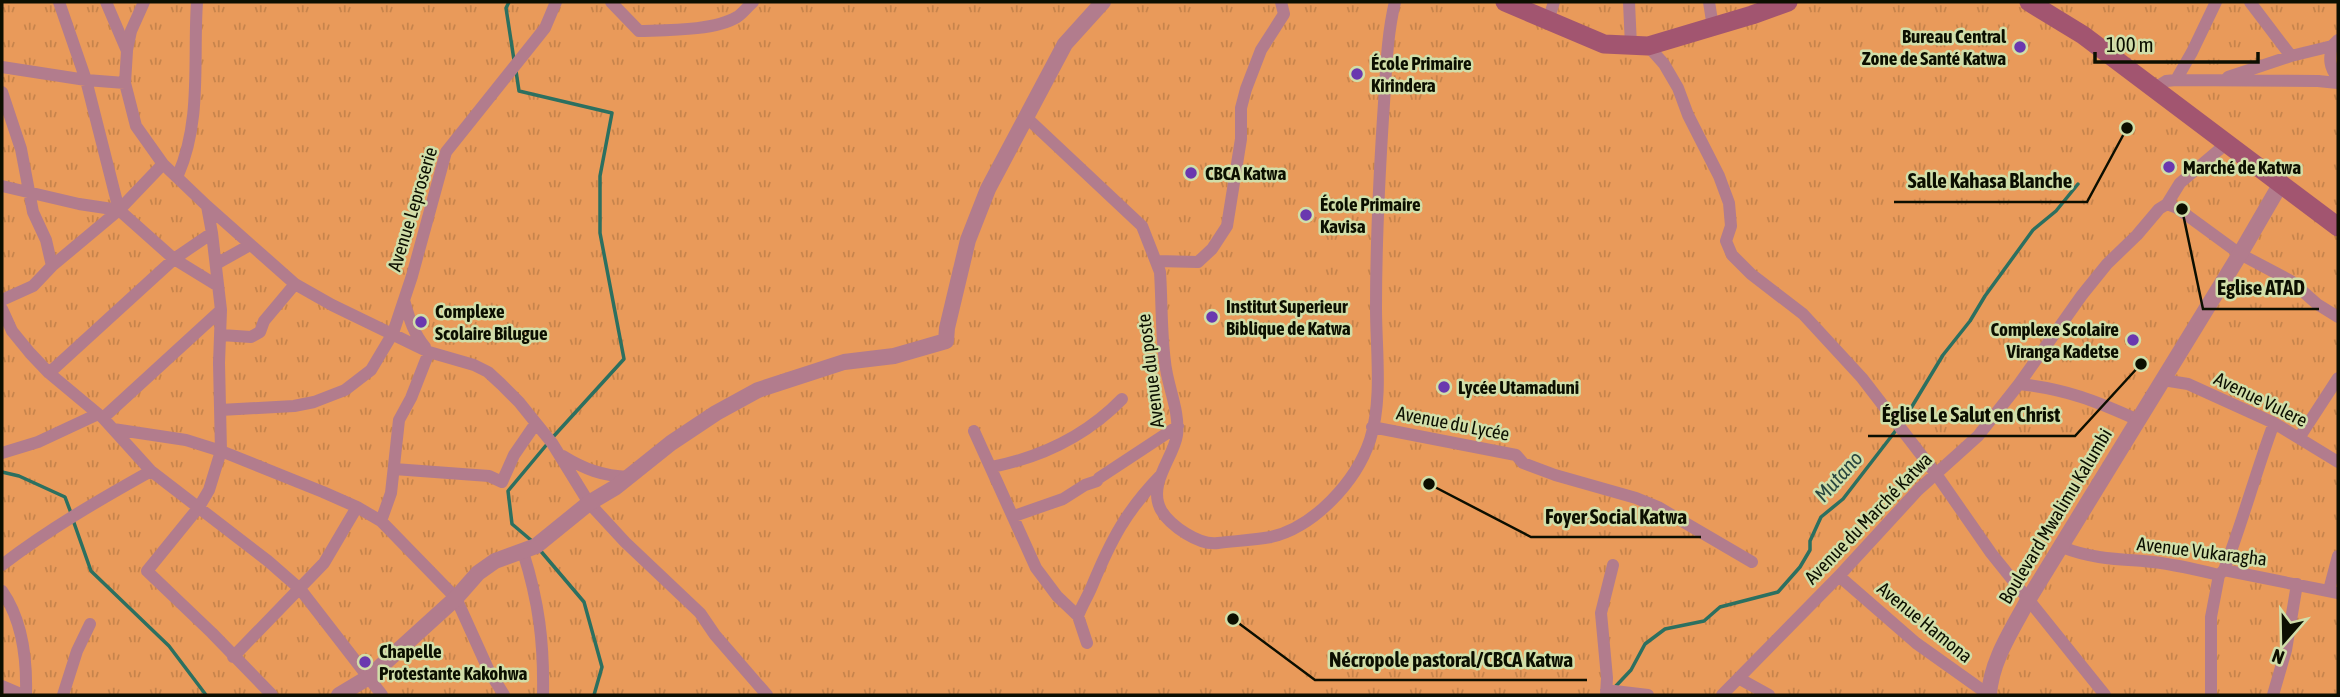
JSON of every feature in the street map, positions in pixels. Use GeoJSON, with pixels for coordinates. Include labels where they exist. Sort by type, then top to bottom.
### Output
{"type":"FeatureCollection","features":[{"type":"Feature","properties":{"kind":"main road"},"geometry":{"type":"LineString","coordinates":[[1505,2],[1551,11],[1604,44],[1639,46],[1713,27],[1787,2]]}},
{"type":"Feature","properties":{"kind":"main road"},"geometry":{"type":"LineString","coordinates":[[2029,2],[2083,35],[2338,226]]}},
{"type":"Feature","properties":{"kind":"street"},"geometry":{"type":"LineString","coordinates":[[58,2],[86,80],[119,210]]}},
{"type":"Feature","properties":{"kind":"street"},"geometry":{"type":"LineString","coordinates":[[106,2],[127,51]]}},
{"type":"Feature","properties":{"kind":"street"},"geometry":{"type":"LineString","coordinates":[[144,2],[131,31],[125,83],[136,126],[163,164],[295,284],[429,352],[474,365],[488,372],[538,425],[589,503],[625,542],[699,613],[768,695]]}},
{"type":"Feature","properties":{"kind":"street"},"geometry":{"type":"LineString","coordinates":[[177,175],[189,144],[197,2]]}},
{"type":"Feature","properties":{"kind":"street","name":"Avenue Leproserie"},"geometry":{"type":"LineString","coordinates":[[220,410],[294,406],[314,402],[345,390],[371,370],[393,333],[412,276],[446,152],[545,28],[556,2]]}},
{"type":"Feature","properties":{"kind":"street"},"geometry":{"type":"LineString","coordinates":[[611,2],[639,31],[677,31],[737,17],[753,2]]}},
{"type":"Feature","properties":{"kind":"street"},"geometry":{"type":"LineString","coordinates":[[339,695],[369,677],[456,598],[478,573],[495,561],[527,551],[546,539],[589,503],[716,413],[758,390],[844,362],[894,356],[946,341],[968,240],[988,188],[1065,44],[1103,2]]}},
{"type":"Feature","properties":{"kind":"street"},"geometry":{"type":"LineString","coordinates":[[1157,261],[1198,261],[1212,249],[1227,226],[1241,139],[1241,108],[1261,50],[1284,13],[1281,2]]}},
{"type":"Feature","properties":{"kind":"street","name":"Avenue du poste"},"geometry":{"type":"LineString","coordinates":[[1027,118],[1142,226],[1157,261],[1160,272],[1165,363],[1178,426],[1177,439],[1161,474],[1158,491],[1161,510],[1194,540],[1213,544],[1272,536],[1298,526],[1337,494],[1354,471],[1370,440],[1377,394],[1378,209],[1387,48],[1395,2]]}},
{"type":"Feature","properties":{"kind":"street"},"geometry":{"type":"LineString","coordinates":[[1629,2],[1639,46],[1664,64],[1719,176],[1729,203],[1731,226],[1727,240],[1732,255],[1751,274],[1803,314],[1862,378],[1936,474],[1984,543],[2105,695]]}},
{"type":"Feature","properties":{"kind":"street"},"geometry":{"type":"LineString","coordinates":[[1709,2],[1713,27]]}},
{"type":"Feature","properties":{"kind":"street"},"geometry":{"type":"LineString","coordinates":[[2176,79],[2216,2]]}},
{"type":"Feature","properties":{"kind":"street"},"geometry":{"type":"LineString","coordinates":[[2250,2],[2291,56]]}},
{"type":"Feature","properties":{"kind":"street"},"geometry":{"type":"LineString","coordinates":[[2217,80],[2335,43]]}},
{"type":"Feature","properties":{"kind":"street"},"geometry":{"type":"LineString","coordinates":[[2335,43],[2329,55],[2330,65],[2338,78]]}},
{"type":"Feature","properties":{"kind":"street"},"geometry":{"type":"LineString","coordinates":[[2,68],[125,83]]}},
{"type":"Feature","properties":{"kind":"street"},"geometry":{"type":"LineString","coordinates":[[2153,89],[2166,81],[2176,79],[2338,83]]}},
{"type":"Feature","properties":{"kind":"street"},"geometry":{"type":"LineString","coordinates":[[2,92],[21,149],[33,212],[46,240],[52,266]]}},
{"type":"Feature","properties":{"kind":"street","name":"Avenue du Marché Katwa"},"geometry":{"type":"LineString","coordinates":[[1722,695],[1839,576],[1918,490],[1978,436],[2020,384],[2107,264],[2167,204],[2180,183],[2227,143]]}},
{"type":"Feature","properties":{"kind":"street"},"geometry":{"type":"LineString","coordinates":[[2,300],[33,286],[52,266],[119,210],[163,164]]}},
{"type":"Feature","properties":{"kind":"street","name":"Boulevard Mwalimu Kalumbi"},"geometry":{"type":"LineString","coordinates":[[1989,695],[1990,682],[2003,647],[2028,600],[2280,185]]}},
{"type":"Feature","properties":{"kind":"street"},"geometry":{"type":"LineString","coordinates":[[2,186],[79,204],[119,210],[174,259],[218,286]]}},
{"type":"Feature","properties":{"kind":"street"},"geometry":{"type":"LineString","coordinates":[[2167,204],[2240,254],[2291,281],[2317,304],[2338,317]]}},
{"type":"Feature","properties":{"kind":"street"},"geometry":{"type":"LineString","coordinates":[[207,206],[221,310],[221,451],[214,478],[199,507],[147,571],[272,695]]}},
{"type":"Feature","properties":{"kind":"street"},"geometry":{"type":"LineString","coordinates":[[48,373],[174,259],[212,233]]}},
{"type":"Feature","properties":{"kind":"street"},"geometry":{"type":"LineString","coordinates":[[216,264],[250,245]]}},
{"type":"Feature","properties":{"kind":"street"},"geometry":{"type":"LineString","coordinates":[[221,335],[251,337],[260,332],[264,321],[295,284]]}},
{"type":"Feature","properties":{"kind":"street"},"geometry":{"type":"LineString","coordinates":[[403,300],[417,338],[429,352]]}},
{"type":"Feature","properties":{"kind":"street"},"geometry":{"type":"LineString","coordinates":[[2,309],[12,331],[48,373],[100,416],[151,471],[300,589],[382,695]]}},
{"type":"Feature","properties":{"kind":"street"},"geometry":{"type":"LineString","coordinates":[[2,453],[38,442],[100,416],[221,310]]}},
{"type":"Feature","properties":{"kind":"street"},"geometry":{"type":"LineString","coordinates":[[381,522],[391,493],[399,420],[429,352]]}},
{"type":"Feature","properties":{"kind":"street"},"geometry":{"type":"LineString","coordinates":[[2299,438],[2338,378]]}},
{"type":"Feature","properties":{"kind":"street","name":"Avenue Vulere"},"geometry":{"type":"LineString","coordinates":[[2163,380],[2188,384],[2274,423],[2338,462]]}},
{"type":"Feature","properties":{"kind":"street"},"geometry":{"type":"LineString","coordinates":[[2020,384],[2059,389],[2094,400],[2138,420]]}},
{"type":"Feature","properties":{"kind":"street"},"geometry":{"type":"LineString","coordinates":[[992,467],[1055,447],[1102,419],[1122,399]]}},
{"type":"Feature","properties":{"kind":"street"},"geometry":{"type":"LineString","coordinates":[[2211,695],[2211,617],[2222,572],[2243,520],[2258,466],[2274,423]]}},
{"type":"Feature","properties":{"kind":"street"},"geometry":{"type":"LineString","coordinates":[[394,469],[489,477],[502,482],[514,455],[538,425]]}},
{"type":"Feature","properties":{"kind":"street"},"geometry":{"type":"LineString","coordinates":[[1014,516],[1063,499],[1097,481],[1178,426]]}},
{"type":"Feature","properties":{"kind":"street","name":"Avenue du Lycée"},"geometry":{"type":"LineString","coordinates":[[1372,427],[1516,455],[1524,463],[1534,467],[1591,487],[1636,498],[1752,562]]}},
{"type":"Feature","properties":{"kind":"street"},"geometry":{"type":"LineString","coordinates":[[113,429],[186,440],[221,451],[356,507],[381,522],[402,540],[456,598],[489,671],[504,695]]}},
{"type":"Feature","properties":{"kind":"street"},"geometry":{"type":"LineString","coordinates":[[974,431],[1036,568],[1057,596],[1078,616],[1087,643]]}},
{"type":"Feature","properties":{"kind":"street"},"geometry":{"type":"LineString","coordinates":[[555,448],[582,468],[609,476],[628,477]]}},
{"type":"Feature","properties":{"kind":"street"},"geometry":{"type":"LineString","coordinates":[[2,565],[73,515],[151,471]]}},
{"type":"Feature","properties":{"kind":"street"},"geometry":{"type":"LineString","coordinates":[[1078,616],[1082,602],[1118,528],[1161,474]]}},
{"type":"Feature","properties":{"kind":"street"},"geometry":{"type":"LineString","coordinates":[[233,657],[324,563],[356,507]]}},
{"type":"Feature","properties":{"kind":"street","name":"Avenue Vukaragha"},"geometry":{"type":"LineString","coordinates":[[2062,547],[2081,555],[2107,560],[2187,567],[2333,591]]}},
{"type":"Feature","properties":{"kind":"street"},"geometry":{"type":"LineString","coordinates":[[527,551],[541,618],[543,695]]}},
{"type":"Feature","properties":{"kind":"street"},"geometry":{"type":"LineString","coordinates":[[2333,591],[2338,556]]}},
{"type":"Feature","properties":{"kind":"street"},"geometry":{"type":"LineString","coordinates":[[1613,565],[1601,613],[1606,693],[1648,695]]}},
{"type":"Feature","properties":{"kind":"street","name":"Avenue Hamona"},"geometry":{"type":"LineString","coordinates":[[1839,576],[1916,643],[1989,695]]}},
{"type":"Feature","properties":{"kind":"street"},"geometry":{"type":"LineString","coordinates":[[2273,695],[2286,650],[2297,584]]}},
{"type":"Feature","properties":{"kind":"street"},"geometry":{"type":"LineString","coordinates":[[2,591],[18,624],[27,667],[25,695],[2,686]]}},
{"type":"Feature","properties":{"kind":"street"},"geometry":{"type":"LineString","coordinates":[[63,695],[77,651],[90,624]]}},
{"type":"Feature","properties":{"kind":"street"},"geometry":{"type":"LineString","coordinates":[[1740,679],[1769,695]]}},
{"type":"Feature","properties":{"kind":"green space"},"geometry":{"type":"Polygon","coordinates":[[[2,2],[2338,2],[2338,695],[2,695],[2,2]]]}},
{"type":"Feature","properties":{"kind":"waterway"},"geometry":{"type":"LineString","coordinates":[[509,2],[506,8],[514,60]]}},
{"type":"Feature","properties":{"kind":"waterway"},"geometry":{"type":"LineString","coordinates":[[516,71],[519,91],[612,113],[600,176],[600,233],[624,359],[553,437]]}},
{"type":"Feature","properties":{"kind":"waterway","name":"Mutano"},"geometry":{"type":"LineString","coordinates":[[1902,423],[1943,355],[2033,230],[2056,211],[2078,184]]}},
{"type":"Feature","properties":{"kind":"waterway","name":"Mutano"},"geometry":{"type":"LineString","coordinates":[[1614,688],[1631,670],[1645,644],[1665,629],[1704,621],[1720,607],[1778,592],[1800,567],[1810,550],[1810,541],[1821,517],[1843,499],[1897,429]]}},
{"type":"Feature","properties":{"kind":"waterway"},"geometry":{"type":"LineString","coordinates":[[532,541],[512,524],[508,491],[548,443]]}},
{"type":"Feature","properties":{"kind":"waterway"},"geometry":{"type":"LineString","coordinates":[[2,472],[19,476],[65,497],[71,513]]}},
{"type":"Feature","properties":{"kind":"waterway"},"geometry":{"type":"LineString","coordinates":[[73,520],[91,571],[169,646],[206,695]]}},
{"type":"Feature","properties":{"kind":"waterway"},"geometry":{"type":"LineString","coordinates":[[539,549],[584,602],[602,667],[594,695]]}},
{"type":"Feature","properties":{"kind":"place","name":"Bureau Central Zone de Santé Katwa"},"geometry":{"type":"Point","coordinates":[2020,47]}},
{"type":"Feature","properties":{"kind":"place","name":"École Primaire Kirindera"},"geometry":{"type":"Point","coordinates":[1357,74]}},
{"type":"Feature","properties":{"kind":"place","name":"Salle Kahasa Blanche"},"geometry":{"type":"Point","coordinates":[2127,128]}},
{"type":"Feature","properties":{"kind":"place","name":"Marché de Katwa"},"geometry":{"type":"Point","coordinates":[2169,167]}},
{"type":"Feature","properties":{"kind":"place","name":"CBCA Katwa"},"geometry":{"type":"Point","coordinates":[1191,173]}},
{"type":"Feature","properties":{"kind":"place","name":"Eglise ATAD"},"geometry":{"type":"Point","coordinates":[2182,209]}},
{"type":"Feature","properties":{"kind":"place","name":"École Primaire Kavisa"},"geometry":{"type":"Point","coordinates":[1306,215]}},
{"type":"Feature","properties":{"kind":"place","name":"Institut Superieur Biblique de Katwa"},"geometry":{"type":"Point","coordinates":[1212,317]}},
{"type":"Feature","properties":{"kind":"place","name":"Complexe Scolaire Bilugue"},"geometry":{"type":"Point","coordinates":[421,322]}},
{"type":"Feature","properties":{"kind":"place","name":"Complexe Scolaire Viranga Kadetse"},"geometry":{"type":"Point","coordinates":[2133,340]}},
{"type":"Feature","properties":{"kind":"place","name":"Église Le Salut en Christ"},"geometry":{"type":"Point","coordinates":[2141,364]}},
{"type":"Feature","properties":{"kind":"place","name":"Lycée Utamaduni"},"geometry":{"type":"Point","coordinates":[1444,387]}},
{"type":"Feature","properties":{"kind":"place","name":"Foyer Social Katwa"},"geometry":{"type":"Point","coordinates":[1429,484]}},
{"type":"Feature","properties":{"kind":"place","name":"Nécropole pastoral/CBCA Katwa"},"geometry":{"type":"Point","coordinates":[1233,619]}},
{"type":"Feature","properties":{"kind":"place","name":"Chapelle Protestante Kakohwa"},"geometry":{"type":"Point","coordinates":[365,662]}}]}
